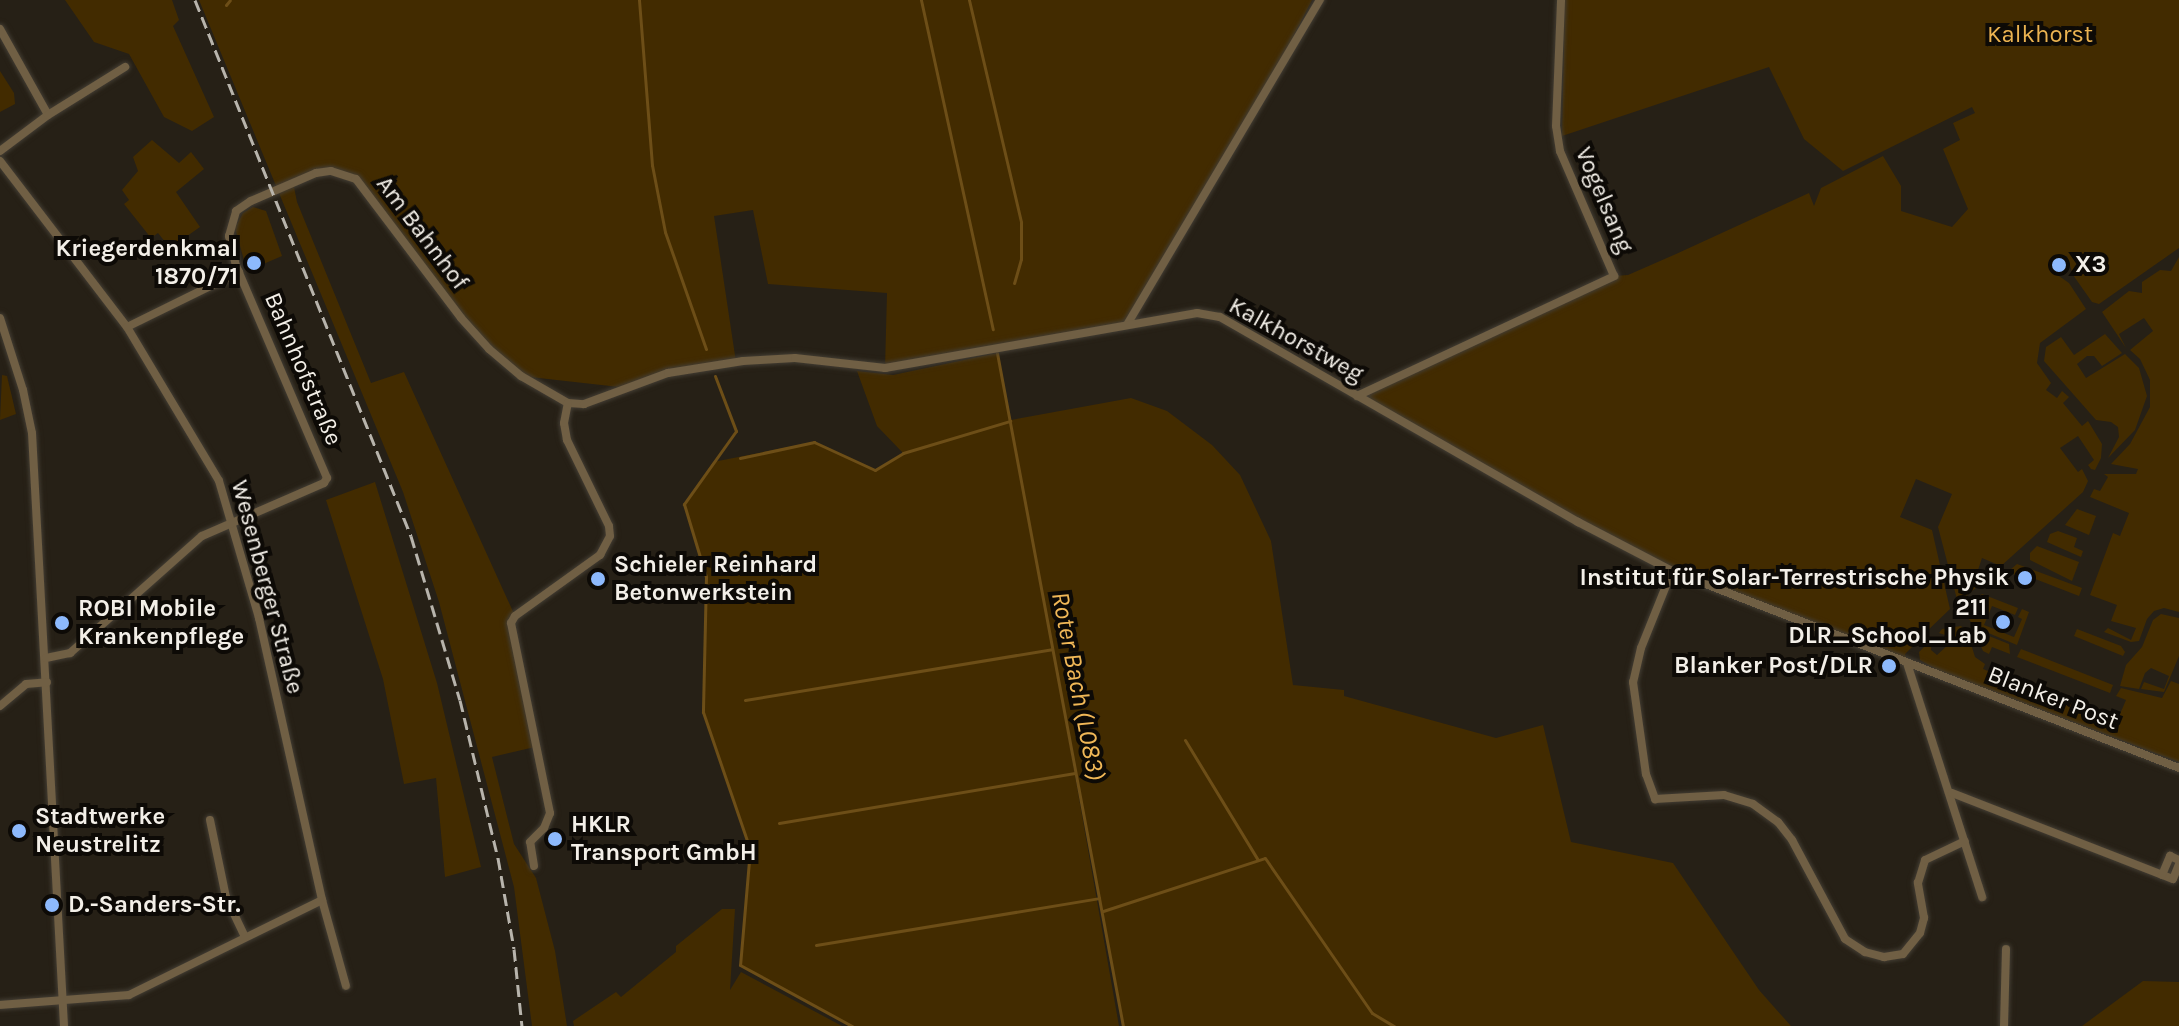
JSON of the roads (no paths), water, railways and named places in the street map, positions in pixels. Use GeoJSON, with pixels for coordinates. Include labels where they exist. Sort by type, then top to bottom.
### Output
{"type":"FeatureCollection","features":[{"type":"Feature","properties":{"kind":"street"},"geometry":{"type":"LineString","coordinates":[[1128,323],[1320,0]]}},
{"type":"Feature","properties":{"kind":"street","name":"Vogelsang"},"geometry":{"type":"LineString","coordinates":[[1357,396],[1614,276],[1560,151],[1556,111],[1561,0]]}},
{"type":"Feature","properties":{"kind":"street"},"geometry":{"type":"LineString","coordinates":[[0,29],[48,115]]}},
{"type":"Feature","properties":{"kind":"street"},"geometry":{"type":"LineString","coordinates":[[0,151],[48,115],[125,67]]}},
{"type":"Feature","properties":{"kind":"street","name":"Wesenberger Straße"},"geometry":{"type":"LineString","coordinates":[[0,161],[127,327],[219,481],[259,618],[322,900],[346,986]]}},
{"type":"Feature","properties":{"kind":"street","name":"Am Bahnhof"},"geometry":{"type":"LineString","coordinates":[[239,272],[229,236],[236,211],[272,190],[316,173],[343,173],[356,179],[489,349],[521,376],[568,403]]}},
{"type":"Feature","properties":{"kind":"street"},"geometry":{"type":"LineString","coordinates":[[127,327],[239,272]]}},
{"type":"Feature","properties":{"kind":"street","name":"Bahnhofstraße"},"geometry":{"type":"LineString","coordinates":[[46,658],[70,653],[202,536],[324,483],[327,478],[239,272]]}},
{"type":"Feature","properties":{"kind":"street","name":"Kalkhorstweg"},"geometry":{"type":"LineString","coordinates":[[568,403],[584,404],[668,373],[743,361],[795,358],[885,368],[1128,323],[1197,313],[1220,317],[1672,571],[1907,663]]}},
{"type":"Feature","properties":{"kind":"street"},"geometry":{"type":"LineString","coordinates":[[0,318],[23,390],[32,433],[64,1026]]}},
{"type":"Feature","properties":{"kind":"street"},"geometry":{"type":"LineString","coordinates":[[534,866],[530,842],[544,828],[550,813],[511,623],[515,616],[600,555],[610,536],[609,526],[567,440],[564,423],[568,403]]}},
{"type":"Feature","properties":{"kind":"street"},"geometry":{"type":"LineString","coordinates":[[1672,571],[1638,656],[1633,682],[1646,774],[1655,799],[1724,795],[1753,804],[1778,822],[1792,840],[1845,939],[1865,952],[1884,957],[1903,954],[1920,933],[1924,918],[1918,883],[1925,860],[1965,841]]}},
{"type":"Feature","properties":{"kind":"street"},"geometry":{"type":"LineString","coordinates":[[1907,663],[1952,793],[1982,897]]}},
{"type":"Feature","properties":{"kind":"street","name":"Blanker Post"},"geometry":{"type":"LineString","coordinates":[[1907,663],[2179,768]]}},
{"type":"Feature","properties":{"kind":"street"},"geometry":{"type":"LineString","coordinates":[[0,706],[26,684],[47,682]]}},
{"type":"Feature","properties":{"kind":"street"},"geometry":{"type":"LineString","coordinates":[[1952,793],[2173,879],[2179,862]]}},
{"type":"Feature","properties":{"kind":"street"},"geometry":{"type":"LineString","coordinates":[[210,820],[226,897],[245,937]]}},
{"type":"Feature","properties":{"kind":"street"},"geometry":{"type":"LineString","coordinates":[[0,1005],[129,995],[322,900]]}},
{"type":"Feature","properties":{"kind":"street"},"geometry":{"type":"LineString","coordinates":[[2004,1026],[2006,949]]}},
{"type":"Feature","properties":{"kind":"waterway"},"geometry":{"type":"LineString","coordinates":[[226,5],[230,0]]}},
{"type":"Feature","properties":{"kind":"waterway"},"geometry":{"type":"LineString","coordinates":[[639,0],[652,165],[665,232],[706,349]]}},
{"type":"Feature","properties":{"kind":"waterway","name":"Roter Bach (L083)"},"geometry":{"type":"LineString","coordinates":[[921,0],[993,329]]}},
{"type":"Feature","properties":{"kind":"waterway"},"geometry":{"type":"LineString","coordinates":[[969,0],[1021,222],[1021,259],[1014,283]]}},
{"type":"Feature","properties":{"kind":"waterway","name":"Roter Bach (L083)"},"geometry":{"type":"LineString","coordinates":[[997,353],[1123,1026]]}},
{"type":"Feature","properties":{"kind":"waterway"},"geometry":{"type":"LineString","coordinates":[[715,376],[736,431],[684,504],[706,577],[703,712],[750,849],[740,965],[852,1026]]}},
{"type":"Feature","properties":{"kind":"waterway"},"geometry":{"type":"LineString","coordinates":[[740,458],[814,442],[875,470],[903,453],[1010,421]]}},
{"type":"Feature","properties":{"kind":"waterway"},"geometry":{"type":"LineString","coordinates":[[745,700],[1052,649]]}},
{"type":"Feature","properties":{"kind":"waterway"},"geometry":{"type":"LineString","coordinates":[[1185,740],[1258,860]]}},
{"type":"Feature","properties":{"kind":"waterway"},"geometry":{"type":"LineString","coordinates":[[779,823],[1075,773]]}},
{"type":"Feature","properties":{"kind":"waterway"},"geometry":{"type":"LineString","coordinates":[[1103,911],[1265,858],[1372,1013],[1394,1026]]}},
{"type":"Feature","properties":{"kind":"waterway"},"geometry":{"type":"LineString","coordinates":[[816,945],[1099,898]]}},
{"type":"Feature","properties":{"kind":"railway"},"geometry":{"type":"LineString","coordinates":[[195,0],[411,536],[460,700],[498,858],[514,949],[522,1026]]}},
{"type":"Feature","properties":{"kind":"place","name":"Kriegerdenkmal 1870/71"},"geometry":{"type":"Point","coordinates":[254,263]}},
{"type":"Feature","properties":{"kind":"place","name":"X3"},"geometry":{"type":"Point","coordinates":[2059,265]}},
{"type":"Feature","properties":{"kind":"place","name":"Institut für Solar-Terrestrische Physik"},"geometry":{"type":"Point","coordinates":[2025,578]}},
{"type":"Feature","properties":{"kind":"place","name":"Schieler Reinhard Betonwerkstein"},"geometry":{"type":"Point","coordinates":[598,579]}},
{"type":"Feature","properties":{"kind":"place","name":"211 DLR_School_Lab"},"geometry":{"type":"Point","coordinates":[2003,622]}},
{"type":"Feature","properties":{"kind":"place","name":"ROBI Mobile Krankenpflege"},"geometry":{"type":"Point","coordinates":[62,623]}},
{"type":"Feature","properties":{"kind":"place","name":"Blanker Post/DLR"},"geometry":{"type":"Point","coordinates":[1889,666]}},
{"type":"Feature","properties":{"kind":"place","name":"Stadtwerke Neustrelitz"},"geometry":{"type":"Point","coordinates":[19,831]}},
{"type":"Feature","properties":{"kind":"place","name":"HKLR Transport GmbH"},"geometry":{"type":"Point","coordinates":[555,839]}},
{"type":"Feature","properties":{"kind":"place","name":"D.-Sanders-Str."},"geometry":{"type":"Point","coordinates":[52,905]}},
{"type":"Feature","properties":{"kind":"park label","name":"Kalkhorst"},"geometry":{"type":"Point","coordinates":[2040,35]}}]}
